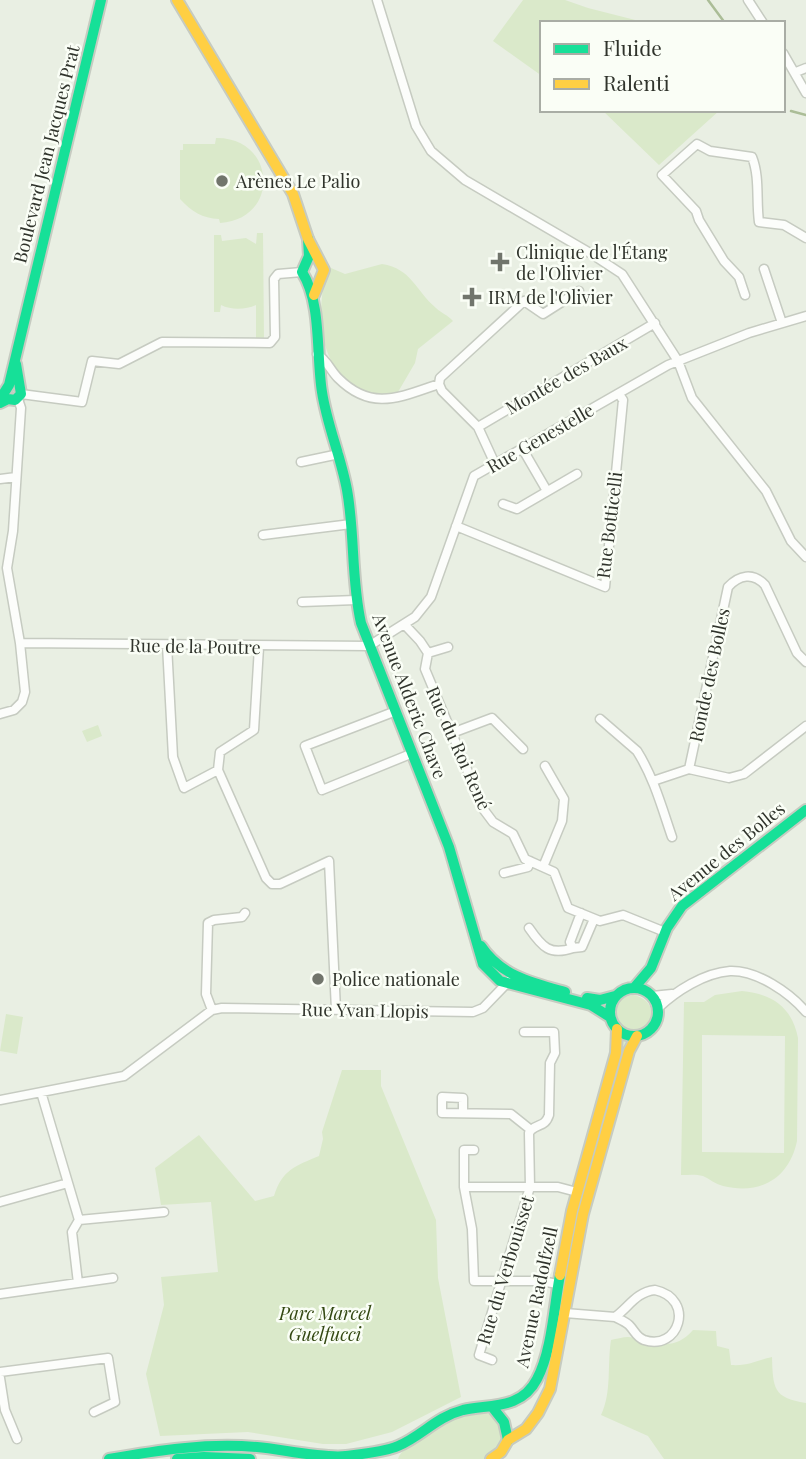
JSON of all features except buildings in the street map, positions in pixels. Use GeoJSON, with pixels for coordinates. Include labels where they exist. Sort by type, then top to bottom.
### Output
{"type":"FeatureCollection","features":[{"type":"Feature","properties":{"kind":"main road","name":"Boulevard Jean Jacques Prat"},"geometry":{"type":"LineString","coordinates":[[10,395],[15,358],[32,282],[102,0]]}},
{"type":"Feature","properties":{"kind":"main road","name":"Avenue Alderic Chave"},"geometry":{"type":"LineString","coordinates":[[177,0],[293,194],[308,239],[320,263]]}},
{"type":"Feature","properties":{"kind":"main road","name":"Avenue Alderic Chave"},"geometry":{"type":"LineString","coordinates":[[308,239],[309,274],[322,394],[340,454],[348,493],[356,600],[369,646],[449,847],[483,964],[500,981],[510,980],[592,1000],[615,996]]}},
{"type":"Feature","properties":{"kind":"main road"},"geometry":{"type":"LineString","coordinates":[[313,261],[320,263],[324,274],[309,274],[313,261]]}},
{"type":"Feature","properties":{"kind":"main road","name":"Avenue des Bolles"},"geometry":{"type":"LineString","coordinates":[[634,988],[654,961],[675,915],[695,895],[806,810]]}},
{"type":"Feature","properties":{"kind":"main road","name":"Avenue des Bolles"},"geometry":{"type":"LineString","coordinates":[[651,995],[654,961]]}},
{"type":"Feature","properties":{"kind":"main road","name":"Avenue Alderic Chave"},"geometry":{"type":"LineString","coordinates":[[510,980],[591,1005],[610,1017]]}},
{"type":"Feature","properties":{"kind":"main road"},"geometry":{"type":"LineString","coordinates":[[634,988],[651,995],[658,1008],[656,1022],[652,1028],[638,1036],[629,1036],[617,1029],[610,1017],[610,1007],[615,996],[626,989],[634,988]]}},
{"type":"Feature","properties":{"kind":"main road","name":"Avenue Radolfzell"},"geometry":{"type":"LineString","coordinates":[[109,1459],[169,1448],[205,1445],[257,1447],[343,1457],[398,1446],[438,1419],[464,1410],[492,1408],[514,1401],[537,1380],[546,1352],[557,1284],[577,1192],[616,1053],[617,1029]]}},
{"type":"Feature","properties":{"kind":"main road","name":"Avenue Radolfzell"},"geometry":{"type":"LineString","coordinates":[[491,1459],[508,1440],[526,1429],[550,1389],[575,1250],[591,1185],[629,1051],[638,1036]]}},
{"type":"Feature","properties":{"kind":"main road"},"geometry":{"type":"LineString","coordinates":[[492,1408],[501,1415],[508,1429],[508,1440]]}},
{"type":"Feature","properties":{"kind":"main road"},"geometry":{"type":"LineString","coordinates":[[395,1459],[398,1446]]}},
{"type":"Feature","properties":{"kind":"main road"},"geometry":{"type":"LineString","coordinates":[[177,1459],[250,1459]]}},
{"type":"Feature","properties":{"kind":"street"},"geometry":{"type":"LineString","coordinates":[[377,0],[416,126],[431,151],[465,180],[622,274],[678,361],[692,398],[766,491],[791,541],[806,556]]}},
{"type":"Feature","properties":{"kind":"street"},"geometry":{"type":"LineString","coordinates":[[748,0],[762,21]]}},
{"type":"Feature","properties":{"kind":"street"},"geometry":{"type":"LineString","coordinates":[[785,56],[806,93]]}},
{"type":"Feature","properties":{"kind":"street"},"geometry":{"type":"LineString","coordinates":[[796,72],[806,68]]}},
{"type":"Feature","properties":{"kind":"street"},"geometry":{"type":"LineString","coordinates":[[745,295],[738,277],[724,261],[696,211],[662,175],[697,144],[715,151],[752,156],[758,172],[756,195],[760,222],[784,225],[806,238]]}},
{"type":"Feature","properties":{"kind":"street"},"geometry":{"type":"LineString","coordinates":[[764,269],[782,323]]}},
{"type":"Feature","properties":{"kind":"street"},"geometry":{"type":"LineString","coordinates":[[10,395],[82,402],[92,361],[119,363],[162,342],[270,343],[275,337],[274,279],[278,274],[309,274]]}},
{"type":"Feature","properties":{"kind":"street"},"geometry":{"type":"LineString","coordinates":[[317,354],[325,359],[337,378],[367,398],[400,398],[439,384],[445,372],[524,301],[543,314],[579,291]]}},
{"type":"Feature","properties":{"kind":"street","name":"Rue Genestelle"},"geometry":{"type":"LineString","coordinates":[[369,646],[415,617],[431,597],[474,476],[678,361],[748,332],[806,316]]}},
{"type":"Feature","properties":{"kind":"street","name":"Montée des Baux"},"geometry":{"type":"LineString","coordinates":[[478,427],[655,323]]}},
{"type":"Feature","properties":{"kind":"street"},"geometry":{"type":"LineString","coordinates":[[439,384],[442,391],[478,427],[495,464]]}},
{"type":"Feature","properties":{"kind":"street","name":"Rue Botticelli"},"geometry":{"type":"LineString","coordinates":[[456,526],[605,587],[623,400],[619,394]]}},
{"type":"Feature","properties":{"kind":"street"},"geometry":{"type":"LineString","coordinates":[[0,715],[24,703],[25,692],[7,568],[13,531],[21,408],[10,395]]}},
{"type":"Feature","properties":{"kind":"street"},"geometry":{"type":"LineString","coordinates":[[522,448],[547,491]]}},
{"type":"Feature","properties":{"kind":"street"},"geometry":{"type":"LineString","coordinates":[[301,462],[340,454]]}},
{"type":"Feature","properties":{"kind":"street"},"geometry":{"type":"LineString","coordinates":[[503,504],[517,509],[577,474]]}},
{"type":"Feature","properties":{"kind":"street"},"geometry":{"type":"LineString","coordinates":[[0,479],[16,477]]}},
{"type":"Feature","properties":{"kind":"street"},"geometry":{"type":"LineString","coordinates":[[263,535],[351,524]]}},
{"type":"Feature","properties":{"kind":"street","name":"Ronde des Bolles"},"geometry":{"type":"LineString","coordinates":[[689,769],[728,587],[734,580],[750,576],[758,578],[765,585],[797,653],[806,662]]}},
{"type":"Feature","properties":{"kind":"street"},"geometry":{"type":"LineString","coordinates":[[302,602],[356,600]]}},
{"type":"Feature","properties":{"kind":"street"},"geometry":{"type":"LineString","coordinates":[[404,624],[428,653],[448,647]]}},
{"type":"Feature","properties":{"kind":"street","name":"Rue de la Poutre"},"geometry":{"type":"LineString","coordinates":[[20,643],[369,646]]}},
{"type":"Feature","properties":{"kind":"street"},"geometry":{"type":"LineString","coordinates":[[167,645],[173,757],[184,788],[218,770]]}},
{"type":"Feature","properties":{"kind":"street"},"geometry":{"type":"LineString","coordinates":[[259,647],[254,730],[220,752],[218,770],[266,878],[272,884],[280,884],[330,861],[336,1010]]}},
{"type":"Feature","properties":{"kind":"street","name":"Rue du Roi René"},"geometry":{"type":"LineString","coordinates":[[428,653],[425,669],[484,810],[493,822],[513,834],[524,859],[530,861]]}},
{"type":"Feature","properties":{"kind":"street"},"geometry":{"type":"LineString","coordinates":[[396,711],[305,746],[322,790],[413,753]]}},
{"type":"Feature","properties":{"kind":"street"},"geometry":{"type":"LineString","coordinates":[[452,733],[492,718],[523,749]]}},
{"type":"Feature","properties":{"kind":"street"},"geometry":{"type":"LineString","coordinates":[[600,719],[637,751],[653,781],[672,837]]}},
{"type":"Feature","properties":{"kind":"street"},"geometry":{"type":"LineString","coordinates":[[653,781],[689,769],[736,778],[806,726]]}},
{"type":"Feature","properties":{"kind":"street"},"geometry":{"type":"LineString","coordinates":[[544,867],[562,821],[564,799],[545,766]]}},
{"type":"Feature","properties":{"kind":"street"},"geometry":{"type":"LineString","coordinates":[[504,873],[528,867],[530,861],[554,872],[568,908],[600,921],[623,915],[665,932]]}},
{"type":"Feature","properties":{"kind":"street"},"geometry":{"type":"LineString","coordinates":[[573,948],[570,942],[581,913]]}},
{"type":"Feature","properties":{"kind":"street"},"geometry":{"type":"LineString","coordinates":[[0,1100],[124,1076],[209,1013],[206,994],[208,923],[245,914]]}},
{"type":"Feature","properties":{"kind":"street"},"geometry":{"type":"LineString","coordinates":[[529,928],[541,946],[560,953],[583,947],[594,919]]}},
{"type":"Feature","properties":{"kind":"street"},"geometry":{"type":"LineString","coordinates":[[658,1008],[672,994],[715,974],[733,971],[754,976],[795,998],[806,1012]]}},
{"type":"Feature","properties":{"kind":"street","name":"Rue Yvan Llopis"},"geometry":{"type":"LineString","coordinates":[[209,1013],[222,1008],[473,1012],[483,1008],[510,980]]}},
{"type":"Feature","properties":{"kind":"street"},"geometry":{"type":"LineString","coordinates":[[651,995],[672,994]]}},
{"type":"Feature","properties":{"kind":"street"},"geometry":{"type":"LineString","coordinates":[[463,1113],[511,1114],[531,1130],[547,1122],[550,1063],[555,1053],[554,1032],[524,1032]]}},
{"type":"Feature","properties":{"kind":"street"},"geometry":{"type":"LineString","coordinates":[[41,1092],[79,1220],[72,1232],[78,1283]]}},
{"type":"Feature","properties":{"kind":"street","name":"Rue du Verbouisset"},"geometry":{"type":"LineString","coordinates":[[492,1360],[479,1355],[530,1187],[531,1130]]}},
{"type":"Feature","properties":{"kind":"street"},"geometry":{"type":"LineString","coordinates":[[474,1150],[464,1150],[464,1187],[472,1229],[474,1280],[542,1281],[557,1284]]}},
{"type":"Feature","properties":{"kind":"street"},"geometry":{"type":"LineString","coordinates":[[0,1202],[68,1183]]}},
{"type":"Feature","properties":{"kind":"street"},"geometry":{"type":"LineString","coordinates":[[464,1187],[558,1187],[577,1192]]}},
{"type":"Feature","properties":{"kind":"street"},"geometry":{"type":"LineString","coordinates":[[79,1220],[164,1212]]}},
{"type":"Feature","properties":{"kind":"street"},"geometry":{"type":"LineString","coordinates":[[0,1294],[113,1278]]}},
{"type":"Feature","properties":{"kind":"street"},"geometry":{"type":"LineString","coordinates":[[565,1313],[615,1317],[629,1324],[639,1338],[656,1342],[672,1334],[679,1318],[675,1302],[670,1296],[654,1290],[639,1295],[629,1308],[615,1317]]}},
{"type":"Feature","properties":{"kind":"street"},"geometry":{"type":"LineString","coordinates":[[0,1372],[108,1358],[115,1402],[94,1412]]}},
{"type":"Feature","properties":{"kind":"street"},"geometry":{"type":"LineString","coordinates":[[0,1378],[5,1409],[17,1439]]}},
{"type":"Feature","properties":{"kind":"green space"},"geometry":{"type":"Polygon","coordinates":[[[523,0],[565,0],[639,21],[540,21],[540,75],[493,41],[523,0]]]}},
{"type":"Feature","properties":{"kind":"green space"},"geometry":{"type":"Polygon","coordinates":[[[604,112],[718,112],[659,165],[604,112]]]}},
{"type":"Feature","properties":{"kind":"green space","name":"Arènes Le Palio"},"geometry":{"type":"Polygon","coordinates":[[[216,138],[236,141],[251,150],[260,163],[263,179],[261,194],[254,208],[240,218],[220,223],[219,219],[198,214],[180,199],[180,150],[183,150],[183,144],[215,144],[216,138]]]}},
{"type":"Feature","properties":{"kind":"green space"},"geometry":{"type":"Polygon","coordinates":[[[257,233],[263,233],[264,339],[256,339],[256,305],[238,309],[221,305],[220,312],[214,312],[214,235],[221,235],[222,241],[246,238],[256,244],[257,233]]]}},
{"type":"Feature","properties":{"kind":"green space"},"geometry":{"type":"Polygon","coordinates":[[[382,264],[407,275],[438,310],[453,321],[418,349],[415,363],[398,392],[373,394],[343,377],[334,365],[323,336],[321,303],[326,272],[331,268],[345,274],[382,264]]]}},
{"type":"Feature","properties":{"kind":"green space"},"geometry":{"type":"Polygon","coordinates":[[[98,725],[102,736],[87,742],[82,731],[98,725]]]}},
{"type":"Feature","properties":{"kind":"green space"},"geometry":{"type":"Polygon","coordinates":[[[742,991],[771,999],[786,1010],[798,1038],[797,1141],[793,1154],[780,1174],[761,1186],[736,1188],[720,1185],[703,1176],[681,1175],[684,1002],[704,1002],[715,995],[742,991]],[[702,1035],[702,1152],[784,1153],[785,1036],[702,1035]]]}},
{"type":"Feature","properties":{"kind":"green space"},"geometry":{"type":"Polygon","coordinates":[[[633,995],[646,1001],[651,1009],[651,1018],[640,1030],[632,1031],[624,1028],[615,1014],[616,1006],[622,999],[633,995]]]}},
{"type":"Feature","properties":{"kind":"green space"},"geometry":{"type":"Polygon","coordinates":[[[6,1014],[23,1017],[17,1054],[0,1051],[6,1014]]]}},
{"type":"Feature","properties":{"kind":"green space"},"geometry":{"type":"Polygon","coordinates":[[[621,1038],[630,1041],[569,1266],[563,1267],[621,1038]]]}},
{"type":"Feature","properties":{"kind":"green space","name":"Parc Marcel Guelfucci"},"geometry":{"type":"Polygon","coordinates":[[[342,1070],[381,1070],[381,1086],[436,1220],[438,1278],[461,1397],[392,1432],[346,1444],[323,1444],[248,1432],[160,1436],[146,1374],[164,1305],[161,1277],[218,1272],[211,1202],[161,1205],[155,1168],[199,1135],[255,1201],[274,1196],[281,1180],[290,1170],[319,1156],[322,1132],[342,1070]]]}},
{"type":"Feature","properties":{"kind":"green space"},"geometry":{"type":"Polygon","coordinates":[[[693,1330],[716,1331],[717,1346],[729,1349],[731,1365],[748,1364],[772,1357],[777,1390],[787,1398],[806,1403],[806,1459],[664,1459],[648,1436],[601,1415],[608,1388],[611,1340],[628,1337],[669,1344],[685,1338],[693,1330]]]}},
{"type":"Feature","properties":{"kind":"green space"},"geometry":{"type":"Polygon","coordinates":[[[486,1413],[497,1416],[506,1440],[484,1459],[398,1459],[416,1439],[436,1426],[463,1415],[486,1413]]]}},
{"type":"Feature","properties":{"kind":"waterway"},"geometry":{"type":"LineString","coordinates":[[708,0],[724,21]]}},
{"type":"Feature","properties":{"kind":"waterway"},"geometry":{"type":"LineString","coordinates":[[791,111],[806,115]]}},
{"type":"Feature","properties":{"kind":"traffic: fast"},"geometry":{"type":"LineString","coordinates":[[0,399],[9,385],[101,0]]}},
{"type":"Feature","properties":{"kind":"traffic: fast"},"geometry":{"type":"LineString","coordinates":[[308,239],[309,256],[302,272],[313,299],[322,392],[347,490],[361,623],[449,847],[483,964],[500,981],[591,1005],[610,1017]]}},
{"type":"Feature","properties":{"kind":"traffic: fast"},"geometry":{"type":"LineString","coordinates":[[0,403],[8,399],[15,400],[21,394],[16,364]]}},
{"type":"Feature","properties":{"kind":"traffic: fast"},"geometry":{"type":"LineString","coordinates":[[634,988],[651,968],[667,928],[682,906],[806,810]]}},
{"type":"Feature","properties":{"kind":"traffic: fast"},"geometry":{"type":"LineString","coordinates":[[481,946],[498,965],[518,977],[565,992]]}},
{"type":"Feature","properties":{"kind":"traffic: fast"},"geometry":{"type":"LineString","coordinates":[[634,988],[651,995],[658,1012],[651,1029],[634,1036],[617,1029],[610,1012],[617,995],[634,988]]}},
{"type":"Feature","properties":{"kind":"traffic: fast"},"geometry":{"type":"LineString","coordinates":[[587,998],[600,1000],[615,996]]}},
{"type":"Feature","properties":{"kind":"traffic: fast"},"geometry":{"type":"LineString","coordinates":[[109,1459],[164,1450],[219,1446],[257,1447],[326,1456],[366,1454],[398,1446],[453,1413],[514,1401],[530,1389],[542,1368],[560,1275]]}},
{"type":"Feature","properties":{"kind":"traffic: fast"},"geometry":{"type":"LineString","coordinates":[[493,1408],[504,1422],[508,1440]]}},
{"type":"Feature","properties":{"kind":"traffic: fast"},"geometry":{"type":"LineString","coordinates":[[177,1459],[250,1459]]}},
{"type":"Feature","properties":{"kind":"traffic: slow"},"geometry":{"type":"LineString","coordinates":[[177,0],[293,194],[308,239],[324,270],[314,295]]}},
{"type":"Feature","properties":{"kind":"traffic: slow"},"geometry":{"type":"LineString","coordinates":[[560,1275],[572,1211],[616,1053],[617,1029]]}},
{"type":"Feature","properties":{"kind":"traffic: slow"},"geometry":{"type":"LineString","coordinates":[[491,1459],[501,1452],[508,1440],[526,1429],[550,1389],[583,1214],[629,1051],[637,1036]]}},
{"type":"Feature","properties":{"kind":"place","name":"Arènes Le Palio"},"geometry":{"type":"Point","coordinates":[222,181]}},
{"type":"Feature","properties":{"kind":"place","name":"Clinique de l'Étang de l'Olivier"},"geometry":{"type":"Point","coordinates":[500,262]}},
{"type":"Feature","properties":{"kind":"place","name":"IRM de l'Olivier"},"geometry":{"type":"Point","coordinates":[472,297]}},
{"type":"Feature","properties":{"kind":"place","name":"Police nationale"},"geometry":{"type":"Point","coordinates":[318,979]}}]}
